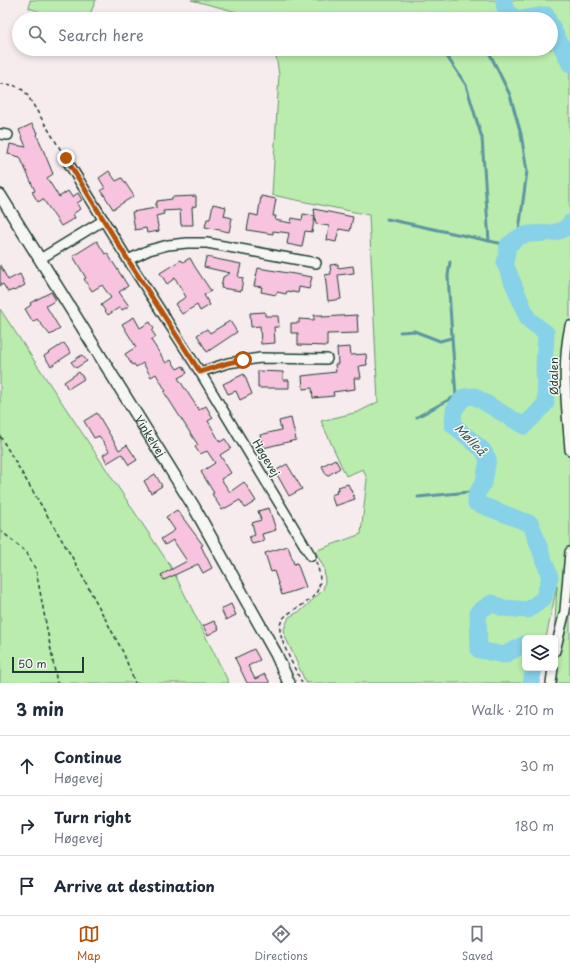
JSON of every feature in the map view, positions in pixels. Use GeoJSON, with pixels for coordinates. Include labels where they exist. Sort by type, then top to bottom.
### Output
{"type":"FeatureCollection","features":[{"type":"Feature","properties":{"kind":"street","name":"Høgevej"},"geometry":{"type":"LineString","coordinates":[[66,158],[128,260],[200,372],[310,556]]}},
{"type":"Feature","properties":{"kind":"street","name":"Vinkelvej"},"geometry":{"type":"LineString","coordinates":[[0,195],[198,514],[276,654],[289,683]]}},
{"type":"Feature","properties":{"kind":"street"},"geometry":{"type":"LineString","coordinates":[[40,259],[104,220]]}},
{"type":"Feature","properties":{"kind":"street"},"geometry":{"type":"LineString","coordinates":[[128,260],[149,250],[168,245],[207,243],[316,263]]}},
{"type":"Feature","properties":{"kind":"street","name":"Ødalen"},"geometry":{"type":"LineString","coordinates":[[570,326],[567,341],[564,381],[570,450]]}},
{"type":"Feature","properties":{"kind":"street"},"geometry":{"type":"LineString","coordinates":[[200,372],[228,363],[260,358],[327,359]]}},
{"type":"Feature","properties":{"kind":"street"},"geometry":{"type":"LineString","coordinates":[[558,639],[565,611],[570,552]]}},
{"type":"Feature","properties":{"kind":"street"},"geometry":{"type":"LineString","coordinates":[[551,683],[553,671]]}},
{"type":"Feature","properties":{"kind":"path"},"geometry":{"type":"LineString","coordinates":[[0,84],[12,84],[20,87],[26,93],[66,158]]}},
{"type":"Feature","properties":{"kind":"path"},"geometry":{"type":"LineString","coordinates":[[0,436],[72,557],[123,652],[135,683]]}},
{"type":"Feature","properties":{"kind":"path"},"geometry":{"type":"LineString","coordinates":[[0,530],[27,553],[36,570],[57,683]]}},
{"type":"Feature","properties":{"kind":"path"},"geometry":{"type":"LineString","coordinates":[[302,683],[282,640],[280,624],[286,616],[302,606],[319,589],[321,581],[320,572],[316,561],[310,556]]}},
{"type":"Feature","properties":{"kind":"green space"},"geometry":{"type":"Polygon","coordinates":[[[30,0],[96,0],[91,12],[40,12],[29,8],[30,0]]]}},
{"type":"Feature","properties":{"kind":"green space"},"geometry":{"type":"Polygon","coordinates":[[[191,0],[570,0],[570,683],[550,683],[554,671],[558,671],[558,635],[554,635],[557,586],[547,635],[522,635],[522,671],[540,671],[538,683],[306,683],[285,636],[284,629],[289,617],[302,610],[323,590],[325,581],[324,568],[315,551],[361,534],[367,479],[363,469],[346,476],[321,421],[358,412],[378,402],[369,215],[272,195],[279,75],[276,56],[558,56],[558,12],[237,12],[191,0]]]}},
{"type":"Feature","properties":{"kind":"green space"},"geometry":{"type":"Polygon","coordinates":[[[0,309],[171,567],[229,683],[0,683],[0,309]]]}},
{"type":"Feature","properties":{"kind":"building"},"geometry":{"type":"Polygon","coordinates":[[[32,124],[38,132],[37,136],[53,174],[47,178],[59,197],[68,191],[72,197],[78,193],[82,200],[77,203],[80,209],[73,214],[75,218],[61,226],[43,199],[38,202],[32,192],[35,191],[20,157],[8,154],[10,144],[26,147],[19,130],[32,124]]]}},
{"type":"Feature","properties":{"kind":"building"},"geometry":{"type":"Polygon","coordinates":[[[109,171],[116,181],[122,178],[134,196],[113,209],[101,190],[105,188],[99,178],[109,171]]]}},
{"type":"Feature","properties":{"kind":"building"},"geometry":{"type":"Polygon","coordinates":[[[196,196],[196,206],[192,207],[193,225],[181,225],[180,210],[163,211],[164,214],[156,216],[159,231],[147,233],[146,228],[135,230],[132,212],[156,208],[157,201],[172,199],[172,197],[196,196]]]}},
{"type":"Feature","properties":{"kind":"building"},"geometry":{"type":"Polygon","coordinates":[[[261,196],[276,199],[273,216],[276,216],[275,220],[291,223],[292,218],[302,220],[303,214],[315,216],[312,232],[305,231],[302,247],[287,244],[289,233],[273,231],[273,234],[247,230],[250,214],[258,216],[261,196]]]}},
{"type":"Feature","properties":{"kind":"building"},"geometry":{"type":"Polygon","coordinates":[[[213,204],[226,207],[224,216],[232,218],[229,232],[205,227],[207,219],[210,219],[213,204]]]}},
{"type":"Feature","properties":{"kind":"building"},"geometry":{"type":"Polygon","coordinates":[[[314,209],[353,217],[350,231],[339,229],[336,242],[327,240],[329,226],[316,224],[314,209]]]}},
{"type":"Feature","properties":{"kind":"building"},"geometry":{"type":"Polygon","coordinates":[[[97,241],[105,254],[107,253],[128,286],[119,292],[129,306],[122,310],[120,307],[108,315],[101,305],[111,298],[102,285],[92,291],[84,279],[86,278],[73,256],[97,241]]]}},
{"type":"Feature","properties":{"kind":"building"},"geometry":{"type":"Polygon","coordinates":[[[206,257],[241,264],[238,277],[243,278],[241,291],[221,288],[223,277],[230,273],[204,267],[206,257]]]}},
{"type":"Feature","properties":{"kind":"building"},"geometry":{"type":"Polygon","coordinates":[[[190,258],[211,291],[204,295],[210,305],[200,311],[197,305],[182,314],[175,304],[186,297],[175,278],[167,284],[160,273],[181,260],[183,262],[190,258]]]}},
{"type":"Feature","properties":{"kind":"building"},"geometry":{"type":"Polygon","coordinates":[[[338,264],[338,268],[353,266],[354,273],[338,275],[341,299],[328,301],[325,275],[331,274],[330,265],[338,264]]]}},
{"type":"Feature","properties":{"kind":"building"},"geometry":{"type":"Polygon","coordinates":[[[0,265],[8,280],[20,274],[25,285],[14,291],[8,292],[3,284],[0,286],[0,265]]]}},
{"type":"Feature","properties":{"kind":"building"},"geometry":{"type":"Polygon","coordinates":[[[258,268],[312,277],[309,289],[299,287],[298,293],[287,291],[286,294],[277,292],[276,295],[261,292],[262,287],[254,286],[258,268]]]}},
{"type":"Feature","properties":{"kind":"building"},"geometry":{"type":"Polygon","coordinates":[[[51,292],[56,300],[46,306],[60,329],[50,335],[37,319],[33,322],[25,309],[31,305],[30,303],[51,292]]]}},
{"type":"Feature","properties":{"kind":"building"},"geometry":{"type":"Polygon","coordinates":[[[265,312],[265,316],[278,316],[279,327],[274,327],[275,343],[261,344],[260,326],[251,327],[250,313],[265,312]]]}},
{"type":"Feature","properties":{"kind":"building"},"geometry":{"type":"Polygon","coordinates":[[[314,315],[323,315],[322,317],[357,315],[358,333],[327,334],[327,346],[298,345],[298,333],[291,333],[291,323],[299,323],[299,319],[314,320],[314,315]]]}},
{"type":"Feature","properties":{"kind":"building"},"geometry":{"type":"Polygon","coordinates":[[[134,317],[140,328],[150,322],[154,329],[152,331],[156,337],[151,340],[166,363],[171,360],[177,369],[183,366],[187,373],[178,378],[199,410],[206,406],[213,418],[208,421],[220,442],[225,439],[231,448],[220,455],[231,473],[221,479],[230,492],[244,482],[256,501],[245,508],[240,500],[222,510],[212,494],[214,493],[201,472],[215,463],[207,451],[200,454],[195,447],[198,445],[164,392],[166,391],[156,374],[151,377],[143,363],[136,367],[134,364],[132,365],[125,354],[136,347],[122,324],[134,317]]]}},
{"type":"Feature","properties":{"kind":"building"},"geometry":{"type":"Polygon","coordinates":[[[230,321],[237,332],[207,352],[197,335],[207,329],[210,333],[230,321]]]}},
{"type":"Feature","properties":{"kind":"building"},"geometry":{"type":"Polygon","coordinates":[[[64,343],[71,353],[51,366],[44,356],[64,343]]]}},
{"type":"Feature","properties":{"kind":"building"},"geometry":{"type":"Polygon","coordinates":[[[350,347],[351,355],[366,354],[367,365],[359,366],[361,378],[354,378],[355,389],[333,392],[334,396],[313,398],[312,388],[303,389],[302,376],[336,372],[335,364],[338,364],[337,348],[350,347]]]}},
{"type":"Feature","properties":{"kind":"building"},"geometry":{"type":"Polygon","coordinates":[[[82,355],[87,361],[76,368],[71,362],[82,355]]]}},
{"type":"Feature","properties":{"kind":"building"},"geometry":{"type":"Polygon","coordinates":[[[258,371],[283,372],[283,380],[289,380],[289,388],[258,388],[258,371]]]}},
{"type":"Feature","properties":{"kind":"building"},"geometry":{"type":"Polygon","coordinates":[[[79,372],[84,379],[68,389],[64,382],[79,372]]]}},
{"type":"Feature","properties":{"kind":"building"},"geometry":{"type":"Polygon","coordinates":[[[244,374],[252,394],[240,400],[236,391],[228,394],[223,384],[244,374]]]}},
{"type":"Feature","properties":{"kind":"building"},"geometry":{"type":"Polygon","coordinates":[[[97,413],[119,450],[127,445],[137,460],[129,465],[122,454],[107,463],[103,455],[109,451],[99,436],[94,438],[84,421],[97,413]]]}},
{"type":"Feature","properties":{"kind":"building"},"geometry":{"type":"Polygon","coordinates":[[[291,418],[296,440],[263,448],[260,435],[281,430],[279,421],[291,418]]]}},
{"type":"Feature","properties":{"kind":"building"},"geometry":{"type":"Polygon","coordinates":[[[335,459],[340,468],[327,476],[322,466],[335,459]]]}},
{"type":"Feature","properties":{"kind":"building"},"geometry":{"type":"Polygon","coordinates":[[[287,464],[302,489],[289,496],[275,471],[287,464]]]}},
{"type":"Feature","properties":{"kind":"building"},"geometry":{"type":"Polygon","coordinates":[[[155,474],[162,486],[151,493],[144,481],[155,474]]]}},
{"type":"Feature","properties":{"kind":"building"},"geometry":{"type":"Polygon","coordinates":[[[348,484],[355,499],[335,506],[331,495],[337,493],[336,490],[339,489],[338,487],[348,484]]]}},
{"type":"Feature","properties":{"kind":"building"},"geometry":{"type":"Polygon","coordinates":[[[269,508],[276,530],[262,534],[264,541],[252,544],[249,537],[255,535],[252,523],[261,520],[258,511],[269,508]]]}},
{"type":"Feature","properties":{"kind":"building"},"geometry":{"type":"Polygon","coordinates":[[[177,510],[203,545],[201,546],[212,568],[203,573],[198,564],[164,580],[161,575],[187,561],[173,540],[165,545],[161,539],[175,530],[166,517],[177,510]]]}},
{"type":"Feature","properties":{"kind":"building"},"geometry":{"type":"Polygon","coordinates":[[[288,546],[294,564],[297,563],[306,587],[282,595],[274,571],[271,572],[265,553],[288,546]]]}},
{"type":"Feature","properties":{"kind":"building"},"geometry":{"type":"Polygon","coordinates":[[[231,604],[236,615],[226,620],[221,609],[231,604]]]}},
{"type":"Feature","properties":{"kind":"building"},"geometry":{"type":"Polygon","coordinates":[[[214,621],[219,629],[208,635],[203,626],[214,621]]]}},
{"type":"Feature","properties":{"kind":"building"},"geometry":{"type":"Polygon","coordinates":[[[254,649],[260,660],[248,666],[255,679],[265,674],[270,683],[247,683],[235,658],[254,649]]]}},
{"type":"Feature","properties":{"kind":"waterway","name":"Mølleå"},"geometry":{"type":"LineString","coordinates":[[504,0],[504,4],[508,12]]}},
{"type":"Feature","properties":{"kind":"waterway","name":"Mølleå"},"geometry":{"type":"LineString","coordinates":[[558,39],[570,64]]}},
{"type":"Feature","properties":{"kind":"waterway"},"geometry":{"type":"LineString","coordinates":[[447,56],[466,85],[482,138],[489,241]]}},
{"type":"Feature","properties":{"kind":"waterway"},"geometry":{"type":"LineString","coordinates":[[491,56],[510,95],[521,134],[527,171],[518,238]]}},
{"type":"Feature","properties":{"kind":"waterway"},"geometry":{"type":"LineString","coordinates":[[387,219],[508,245]]}},
{"type":"Feature","properties":{"kind":"waterway","name":"Mølleå"},"geometry":{"type":"LineString","coordinates":[[522,646],[504,655],[479,650],[478,612],[492,603],[503,608],[528,610],[544,598],[550,577],[531,524],[476,503],[476,495],[484,482],[488,459],[483,450],[453,425],[454,410],[464,397],[474,396],[524,426],[546,403],[544,368],[546,333],[528,319],[505,264],[508,245],[518,238],[530,234],[560,231],[570,223]]}},
{"type":"Feature","properties":{"kind":"waterway"},"geometry":{"type":"LineString","coordinates":[[450,262],[448,276],[456,397]]}},
{"type":"Feature","properties":{"kind":"waterway"},"geometry":{"type":"LineString","coordinates":[[400,332],[414,331],[440,341],[451,338]]}},
{"type":"Feature","properties":{"kind":"waterway"},"geometry":{"type":"LineString","coordinates":[[417,417],[452,398],[464,397]]}},
{"type":"Feature","properties":{"kind":"waterway"},"geometry":{"type":"LineString","coordinates":[[418,497],[479,491]]}},
{"type":"Feature","properties":{"kind":"waterway","name":"Mølleå"},"geometry":{"type":"LineString","coordinates":[[531,683],[533,671]]}},
{"type":"Feature","properties":{"kind":"route"},"geometry":{"type":"LineString","coordinates":[[66,158],[128,260],[200,372],[243,360]]}}]}
